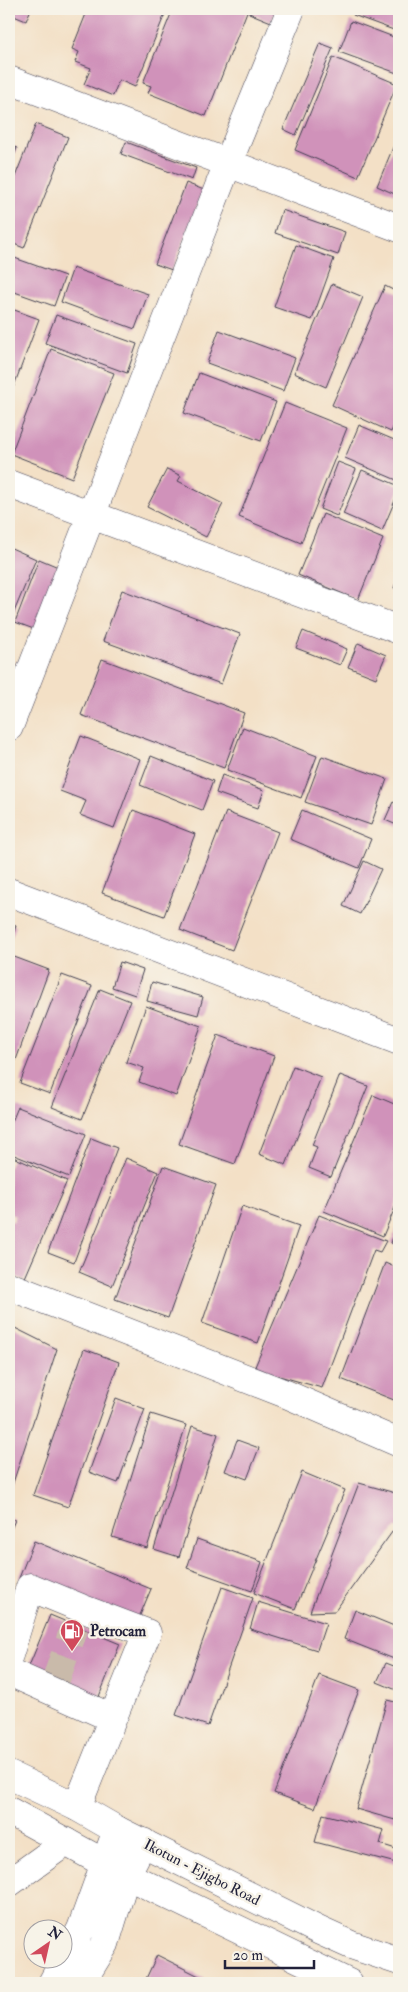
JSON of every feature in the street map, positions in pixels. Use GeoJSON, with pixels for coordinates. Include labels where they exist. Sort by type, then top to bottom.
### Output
{"type":"FeatureCollection","features":[{"type":"Feature","properties":{"kind":"street"},"geometry":{"type":"LineString","coordinates":[[9,727],[228,163],[291,9]]}},
{"type":"Feature","properties":{"kind":"street"},"geometry":{"type":"LineString","coordinates":[[9,80],[399,228]]}},
{"type":"Feature","properties":{"kind":"street"},"geometry":{"type":"LineString","coordinates":[[9,484],[399,630]]}},
{"type":"Feature","properties":{"kind":"street"},"geometry":{"type":"LineString","coordinates":[[9,892],[399,1041]]}},
{"type":"Feature","properties":{"kind":"street"},"geometry":{"type":"LineString","coordinates":[[9,1286],[286,1394],[399,1444]]}},
{"type":"Feature","properties":{"kind":"street"},"geometry":{"type":"LineString","coordinates":[[9,1655],[30,1586],[78,1617],[147,1633],[77,1807]]}},
{"type":"Feature","properties":{"kind":"street"},"geometry":{"type":"LineString","coordinates":[[9,1672],[54,1687],[112,1718]]}},
{"type":"Feature","properties":{"kind":"street","name":"Ikotun - Ejigbo Road"},"geometry":{"type":"LineString","coordinates":[[9,1775],[77,1807],[117,1830],[320,1932],[351,1945],[399,1961]]}},
{"type":"Feature","properties":{"kind":"street"},"geometry":{"type":"LineString","coordinates":[[9,1811],[115,1870],[349,1983]]}},
{"type":"Feature","properties":{"kind":"street"},"geometry":{"type":"LineString","coordinates":[[80,1983],[105,1944],[115,1870],[117,1830]]}},
{"type":"Feature","properties":{"kind":"street"},"geometry":{"type":"LineString","coordinates":[[9,1883],[66,1842]]}},
{"type":"Feature","properties":{"kind":"street"},"geometry":{"type":"LineString","coordinates":[[52,1983],[115,1870],[143,1842]]}},
{"type":"Feature","properties":{"kind":"building"},"geometry":{"type":"Polygon","coordinates":[[[9,9],[31,9],[26,21],[9,14],[9,9]]]}},
{"type":"Feature","properties":{"kind":"building"},"geometry":{"type":"Polygon","coordinates":[[[88,9],[167,9],[135,87],[119,80],[113,96],[84,84],[91,68],[75,62],[79,52],[72,49],[88,9]]]}},
{"type":"Feature","properties":{"kind":"building"},"geometry":{"type":"Polygon","coordinates":[[[173,9],[248,9],[206,116],[148,93],[151,86],[143,83],[173,9]]]}},
{"type":"Feature","properties":{"kind":"building"},"geometry":{"type":"Polygon","coordinates":[[[250,9],[277,9],[271,22],[249,13],[250,9]]]}},
{"type":"Feature","properties":{"kind":"building"},"geometry":{"type":"Polygon","coordinates":[[[355,9],[399,9],[399,32],[353,15],[355,9]]]}},
{"type":"Feature","properties":{"kind":"building"},"geometry":{"type":"Polygon","coordinates":[[[351,21],[399,39],[399,67],[397,73],[339,52],[351,21]]]}},
{"type":"Feature","properties":{"kind":"building"},"geometry":{"type":"Polygon","coordinates":[[[320,43],[333,48],[296,135],[283,129],[320,43]]]}},
{"type":"Feature","properties":{"kind":"building"},"geometry":{"type":"Polygon","coordinates":[[[333,57],[397,84],[358,177],[295,150],[333,57]]]}},
{"type":"Feature","properties":{"kind":"building"},"geometry":{"type":"Polygon","coordinates":[[[36,124],[68,137],[24,248],[9,242],[9,192],[36,124]]]}},
{"type":"Feature","properties":{"kind":"building"},"geometry":{"type":"Polygon","coordinates":[[[399,133],[399,196],[377,186],[399,133]]]}},
{"type":"Feature","properties":{"kind":"building"},"geometry":{"type":"Polygon","coordinates":[[[126,142],[196,168],[192,180],[121,154],[126,142]]]}},
{"type":"Feature","properties":{"kind":"building"},"geometry":{"type":"Polygon","coordinates":[[[9,145],[17,148],[9,169],[9,145]]]}},
{"type":"Feature","properties":{"kind":"building"},"geometry":{"type":"Polygon","coordinates":[[[186,183],[204,190],[172,270],[155,264],[186,183]]]}},
{"type":"Feature","properties":{"kind":"building"},"geometry":{"type":"Polygon","coordinates":[[[282,210],[345,232],[338,255],[275,233],[282,210]]]}},
{"type":"Feature","properties":{"kind":"building"},"geometry":{"type":"Polygon","coordinates":[[[296,245],[334,259],[312,320],[274,307],[296,245]]]}},
{"type":"Feature","properties":{"kind":"building"},"geometry":{"type":"Polygon","coordinates":[[[9,256],[65,276],[54,306],[9,290],[9,256]]]}},
{"type":"Feature","properties":{"kind":"building"},"geometry":{"type":"Polygon","coordinates":[[[73,268],[148,294],[135,329],[61,302],[73,268]]]}},
{"type":"Feature","properties":{"kind":"building"},"geometry":{"type":"Polygon","coordinates":[[[332,284],[363,297],[326,387],[294,373],[332,284]]]}},
{"type":"Feature","properties":{"kind":"building"},"geometry":{"type":"Polygon","coordinates":[[[385,286],[399,293],[399,414],[391,432],[332,405],[385,286]]]}},
{"type":"Feature","properties":{"kind":"building"},"geometry":{"type":"Polygon","coordinates":[[[9,308],[39,319],[9,399],[9,308]]]}},
{"type":"Feature","properties":{"kind":"building"},"geometry":{"type":"Polygon","coordinates":[[[56,315],[137,344],[127,373],[45,343],[56,315]]]}},
{"type":"Feature","properties":{"kind":"building"},"geometry":{"type":"Polygon","coordinates":[[[219,330],[295,358],[283,391],[207,363],[219,330]]]}},
{"type":"Feature","properties":{"kind":"building"},"geometry":{"type":"Polygon","coordinates":[[[51,349],[114,373],[72,478],[11,454],[51,349]]]}},
{"type":"Feature","properties":{"kind":"building"},"geometry":{"type":"Polygon","coordinates":[[[199,373],[276,402],[261,441],[184,413],[199,373]]]}},
{"type":"Feature","properties":{"kind":"building"},"geometry":{"type":"Polygon","coordinates":[[[285,403],[347,428],[301,543],[239,517],[285,403]]]}},
{"type":"Feature","properties":{"kind":"building"},"geometry":{"type":"Polygon","coordinates":[[[359,425],[399,442],[399,481],[345,458],[359,425]]]}},
{"type":"Feature","properties":{"kind":"building"},"geometry":{"type":"Polygon","coordinates":[[[338,462],[356,469],[337,516],[320,509],[338,462]]]}},
{"type":"Feature","properties":{"kind":"building"},"geometry":{"type":"Polygon","coordinates":[[[167,469],[181,476],[178,481],[223,504],[206,537],[147,507],[167,469]]]}},
{"type":"Feature","properties":{"kind":"building"},"geometry":{"type":"Polygon","coordinates":[[[362,470],[399,486],[399,491],[382,531],[343,514],[362,470]]]}},
{"type":"Feature","properties":{"kind":"building"},"geometry":{"type":"Polygon","coordinates":[[[323,514],[383,539],[358,600],[298,575],[323,514]]]}},
{"type":"Feature","properties":{"kind":"building"},"geometry":{"type":"Polygon","coordinates":[[[9,547],[36,559],[9,624],[9,547]]]}},
{"type":"Feature","properties":{"kind":"building"},"geometry":{"type":"Polygon","coordinates":[[[39,559],[63,569],[39,631],[15,622],[39,559]]]}},
{"type":"Feature","properties":{"kind":"building"},"geometry":{"type":"Polygon","coordinates":[[[399,574],[399,590],[394,588],[399,574]]]}},
{"type":"Feature","properties":{"kind":"building"},"geometry":{"type":"Polygon","coordinates":[[[122,590],[240,634],[221,684],[103,641],[122,590]]]}},
{"type":"Feature","properties":{"kind":"building"},"geometry":{"type":"Polygon","coordinates":[[[303,631],[347,649],[340,665],[296,648],[303,631]]]}},
{"type":"Feature","properties":{"kind":"building"},"geometry":{"type":"Polygon","coordinates":[[[358,643],[386,655],[376,678],[348,667],[358,643]]]}},
{"type":"Feature","properties":{"kind":"building"},"geometry":{"type":"Polygon","coordinates":[[[102,659],[244,713],[224,768],[81,715],[102,659]]]}},
{"type":"Feature","properties":{"kind":"building"},"geometry":{"type":"Polygon","coordinates":[[[243,727],[317,756],[301,798],[227,770],[243,727]]]}},
{"type":"Feature","properties":{"kind":"building"},"geometry":{"type":"Polygon","coordinates":[[[81,736],[140,759],[114,828],[80,815],[86,801],[60,791],[81,736]]]}},
{"type":"Feature","properties":{"kind":"building"},"geometry":{"type":"Polygon","coordinates":[[[151,756],[213,781],[202,810],[140,785],[151,756]]]}},
{"type":"Feature","properties":{"kind":"building"},"geometry":{"type":"Polygon","coordinates":[[[322,756],[387,779],[371,825],[305,802],[322,756]]]}},
{"type":"Feature","properties":{"kind":"building"},"geometry":{"type":"Polygon","coordinates":[[[222,775],[264,790],[258,808],[216,793],[222,775]]]}},
{"type":"Feature","properties":{"kind":"building"},"geometry":{"type":"Polygon","coordinates":[[[393,802],[399,805],[399,826],[385,820],[393,802]]]}},
{"type":"Feature","properties":{"kind":"building"},"geometry":{"type":"Polygon","coordinates":[[[133,810],[195,834],[164,916],[102,893],[133,810]]]}},
{"type":"Feature","properties":{"kind":"building"},"geometry":{"type":"Polygon","coordinates":[[[302,810],[371,839],[359,868],[290,839],[302,810]]]}},
{"type":"Feature","properties":{"kind":"building"},"geometry":{"type":"Polygon","coordinates":[[[226,812],[278,832],[232,950],[180,930],[226,812]]]}},
{"type":"Feature","properties":{"kind":"building"},"geometry":{"type":"Polygon","coordinates":[[[364,861],[381,869],[360,914],[343,906],[364,861]]]}},
{"type":"Feature","properties":{"kind":"building"},"geometry":{"type":"Polygon","coordinates":[[[9,924],[16,926],[9,946],[9,924]]]}},
{"type":"Feature","properties":{"kind":"building"},"geometry":{"type":"Polygon","coordinates":[[[9,955],[49,970],[9,1079],[9,955]]]}},
{"type":"Feature","properties":{"kind":"building"},"geometry":{"type":"Polygon","coordinates":[[[120,962],[143,970],[135,995],[112,987],[120,962]]]}},
{"type":"Feature","properties":{"kind":"building"},"geometry":{"type":"Polygon","coordinates":[[[62,975],[92,986],[50,1094],[20,1083],[62,975]]]}},
{"type":"Feature","properties":{"kind":"building"},"geometry":{"type":"Polygon","coordinates":[[[152,982],[203,997],[198,1015],[147,1001],[152,982]]]}},
{"type":"Feature","properties":{"kind":"building"},"geometry":{"type":"Polygon","coordinates":[[[100,989],[130,1001],[82,1119],[52,1107],[100,989]]]}},
{"type":"Feature","properties":{"kind":"building"},"geometry":{"type":"Polygon","coordinates":[[[146,1006],[201,1026],[176,1096],[139,1082],[144,1068],[126,1062],[146,1006]]]}},
{"type":"Feature","properties":{"kind":"building"},"geometry":{"type":"Polygon","coordinates":[[[218,1035],[274,1056],[235,1164],[179,1144],[218,1035]]]}},
{"type":"Feature","properties":{"kind":"building"},"geometry":{"type":"Polygon","coordinates":[[[293,1066],[321,1077],[286,1165],[259,1154],[293,1066]]]}},
{"type":"Feature","properties":{"kind":"building"},"geometry":{"type":"Polygon","coordinates":[[[340,1075],[368,1086],[331,1177],[309,1168],[317,1147],[312,1145],[340,1075]]]}},
{"type":"Feature","properties":{"kind":"building"},"geometry":{"type":"Polygon","coordinates":[[[373,1095],[399,1106],[399,1198],[383,1236],[324,1211],[373,1095]]]}},
{"type":"Feature","properties":{"kind":"building"},"geometry":{"type":"Polygon","coordinates":[[[18,1107],[86,1134],[69,1177],[9,1153],[9,1129],[18,1107]]]}},
{"type":"Feature","properties":{"kind":"building"},"geometry":{"type":"Polygon","coordinates":[[[91,1138],[117,1148],[74,1262],[48,1252],[91,1138]]]}},
{"type":"Feature","properties":{"kind":"building"},"geometry":{"type":"Polygon","coordinates":[[[13,1157],[67,1181],[24,1280],[9,1274],[9,1220],[13,1222],[15,1216],[9,1213],[9,1167],[13,1157]]]}},
{"type":"Feature","properties":{"kind":"building"},"geometry":{"type":"Polygon","coordinates":[[[126,1158],[158,1172],[112,1286],[79,1272],[126,1158]]]}},
{"type":"Feature","properties":{"kind":"building"},"geometry":{"type":"Polygon","coordinates":[[[163,1166],[216,1185],[168,1318],[115,1299],[163,1166]]]}},
{"type":"Feature","properties":{"kind":"building"},"geometry":{"type":"Polygon","coordinates":[[[242,1206],[299,1226],[258,1343],[202,1323],[242,1206]]]}},
{"type":"Feature","properties":{"kind":"building"},"geometry":{"type":"Polygon","coordinates":[[[319,1215],[386,1241],[380,1252],[374,1250],[322,1388],[254,1369],[319,1215]]]}},
{"type":"Feature","properties":{"kind":"building"},"geometry":{"type":"Polygon","coordinates":[[[399,1220],[399,1246],[391,1243],[399,1220]]]}},
{"type":"Feature","properties":{"kind":"building"},"geometry":{"type":"Polygon","coordinates":[[[385,1263],[399,1269],[399,1402],[341,1379],[385,1263]]]}},
{"type":"Feature","properties":{"kind":"building"},"geometry":{"type":"Polygon","coordinates":[[[9,1325],[57,1349],[9,1495],[9,1325]]]}},
{"type":"Feature","properties":{"kind":"building"},"geometry":{"type":"Polygon","coordinates":[[[84,1349],[119,1362],[68,1507],[33,1495],[84,1349]]]}},
{"type":"Feature","properties":{"kind":"building"},"geometry":{"type":"Polygon","coordinates":[[[116,1398],[145,1409],[118,1483],[89,1472],[116,1398]]]}},
{"type":"Feature","properties":{"kind":"building"},"geometry":{"type":"Polygon","coordinates":[[[151,1414],[186,1425],[147,1548],[112,1537],[151,1414]]]}},
{"type":"Feature","properties":{"kind":"building"},"geometry":{"type":"Polygon","coordinates":[[[192,1426],[218,1434],[179,1557],[154,1549],[192,1426]]]}},
{"type":"Feature","properties":{"kind":"building"},"geometry":{"type":"Polygon","coordinates":[[[237,1440],[259,1448],[247,1479],[225,1471],[237,1440]]]}},
{"type":"Feature","properties":{"kind":"building"},"geometry":{"type":"Polygon","coordinates":[[[302,1472],[345,1490],[295,1609],[254,1593],[302,1472]]]}},
{"type":"Feature","properties":{"kind":"building"},"geometry":{"type":"Polygon","coordinates":[[[359,1483],[399,1494],[399,1528],[395,1528],[335,1611],[310,1612],[359,1483]]]}},
{"type":"Feature","properties":{"kind":"building"},"geometry":{"type":"Polygon","coordinates":[[[9,1518],[15,1520],[9,1534],[9,1518]]]}},
{"type":"Feature","properties":{"kind":"building"},"geometry":{"type":"Polygon","coordinates":[[[197,1539],[262,1562],[252,1591],[187,1568],[197,1539]]]}},
{"type":"Feature","properties":{"kind":"building"},"geometry":{"type":"Polygon","coordinates":[[[34,1541],[151,1589],[135,1627],[19,1578],[34,1541]]]}},
{"type":"Feature","properties":{"kind":"building"},"geometry":{"type":"Polygon","coordinates":[[[222,1587],[253,1598],[208,1726],[176,1715],[222,1587]]]}},
{"type":"Feature","properties":{"kind":"building"},"geometry":{"type":"Polygon","coordinates":[[[258,1602],[326,1623],[317,1650],[250,1629],[258,1602]]]}},
{"type":"Feature","properties":{"kind":"building"},"geometry":{"type":"Polygon","coordinates":[[[355,1610],[399,1628],[399,1661],[344,1639],[355,1610]]]}},
{"type":"Feature","properties":{"kind":"building"},"geometry":{"type":"Polygon","coordinates":[[[50,1615],[120,1644],[98,1699],[27,1671],[50,1615]]]}},
{"type":"Feature","properties":{"kind":"building"},"geometry":{"type":"Polygon","coordinates":[[[386,1663],[399,1668],[399,1691],[377,1682],[386,1663]]]}},
{"type":"Feature","properties":{"kind":"building"},"geometry":{"type":"Polygon","coordinates":[[[319,1675],[359,1690],[315,1808],[274,1793],[319,1675]]]}},
{"type":"Feature","properties":{"kind":"building"},"geometry":{"type":"Polygon","coordinates":[[[387,1700],[399,1703],[399,1803],[395,1820],[356,1809],[387,1700]]]}},
{"type":"Feature","properties":{"kind":"building"},"geometry":{"type":"Polygon","coordinates":[[[323,1814],[384,1830],[380,1844],[399,1850],[396,1863],[315,1842],[323,1814]]]}},
{"type":"Feature","properties":{"kind":"building"},"geometry":{"type":"Polygon","coordinates":[[[157,1955],[213,1983],[144,1983],[157,1955]]]}},
{"type":"Feature","properties":{"kind":"tunnel"},"geometry":{"type":"LineString","coordinates":[[55,1682],[75,1626]]}},
{"type":"Feature","properties":{"kind":"place","name":"Petrocam"},"geometry":{"type":"Point","coordinates":[72,1652]}}]}
